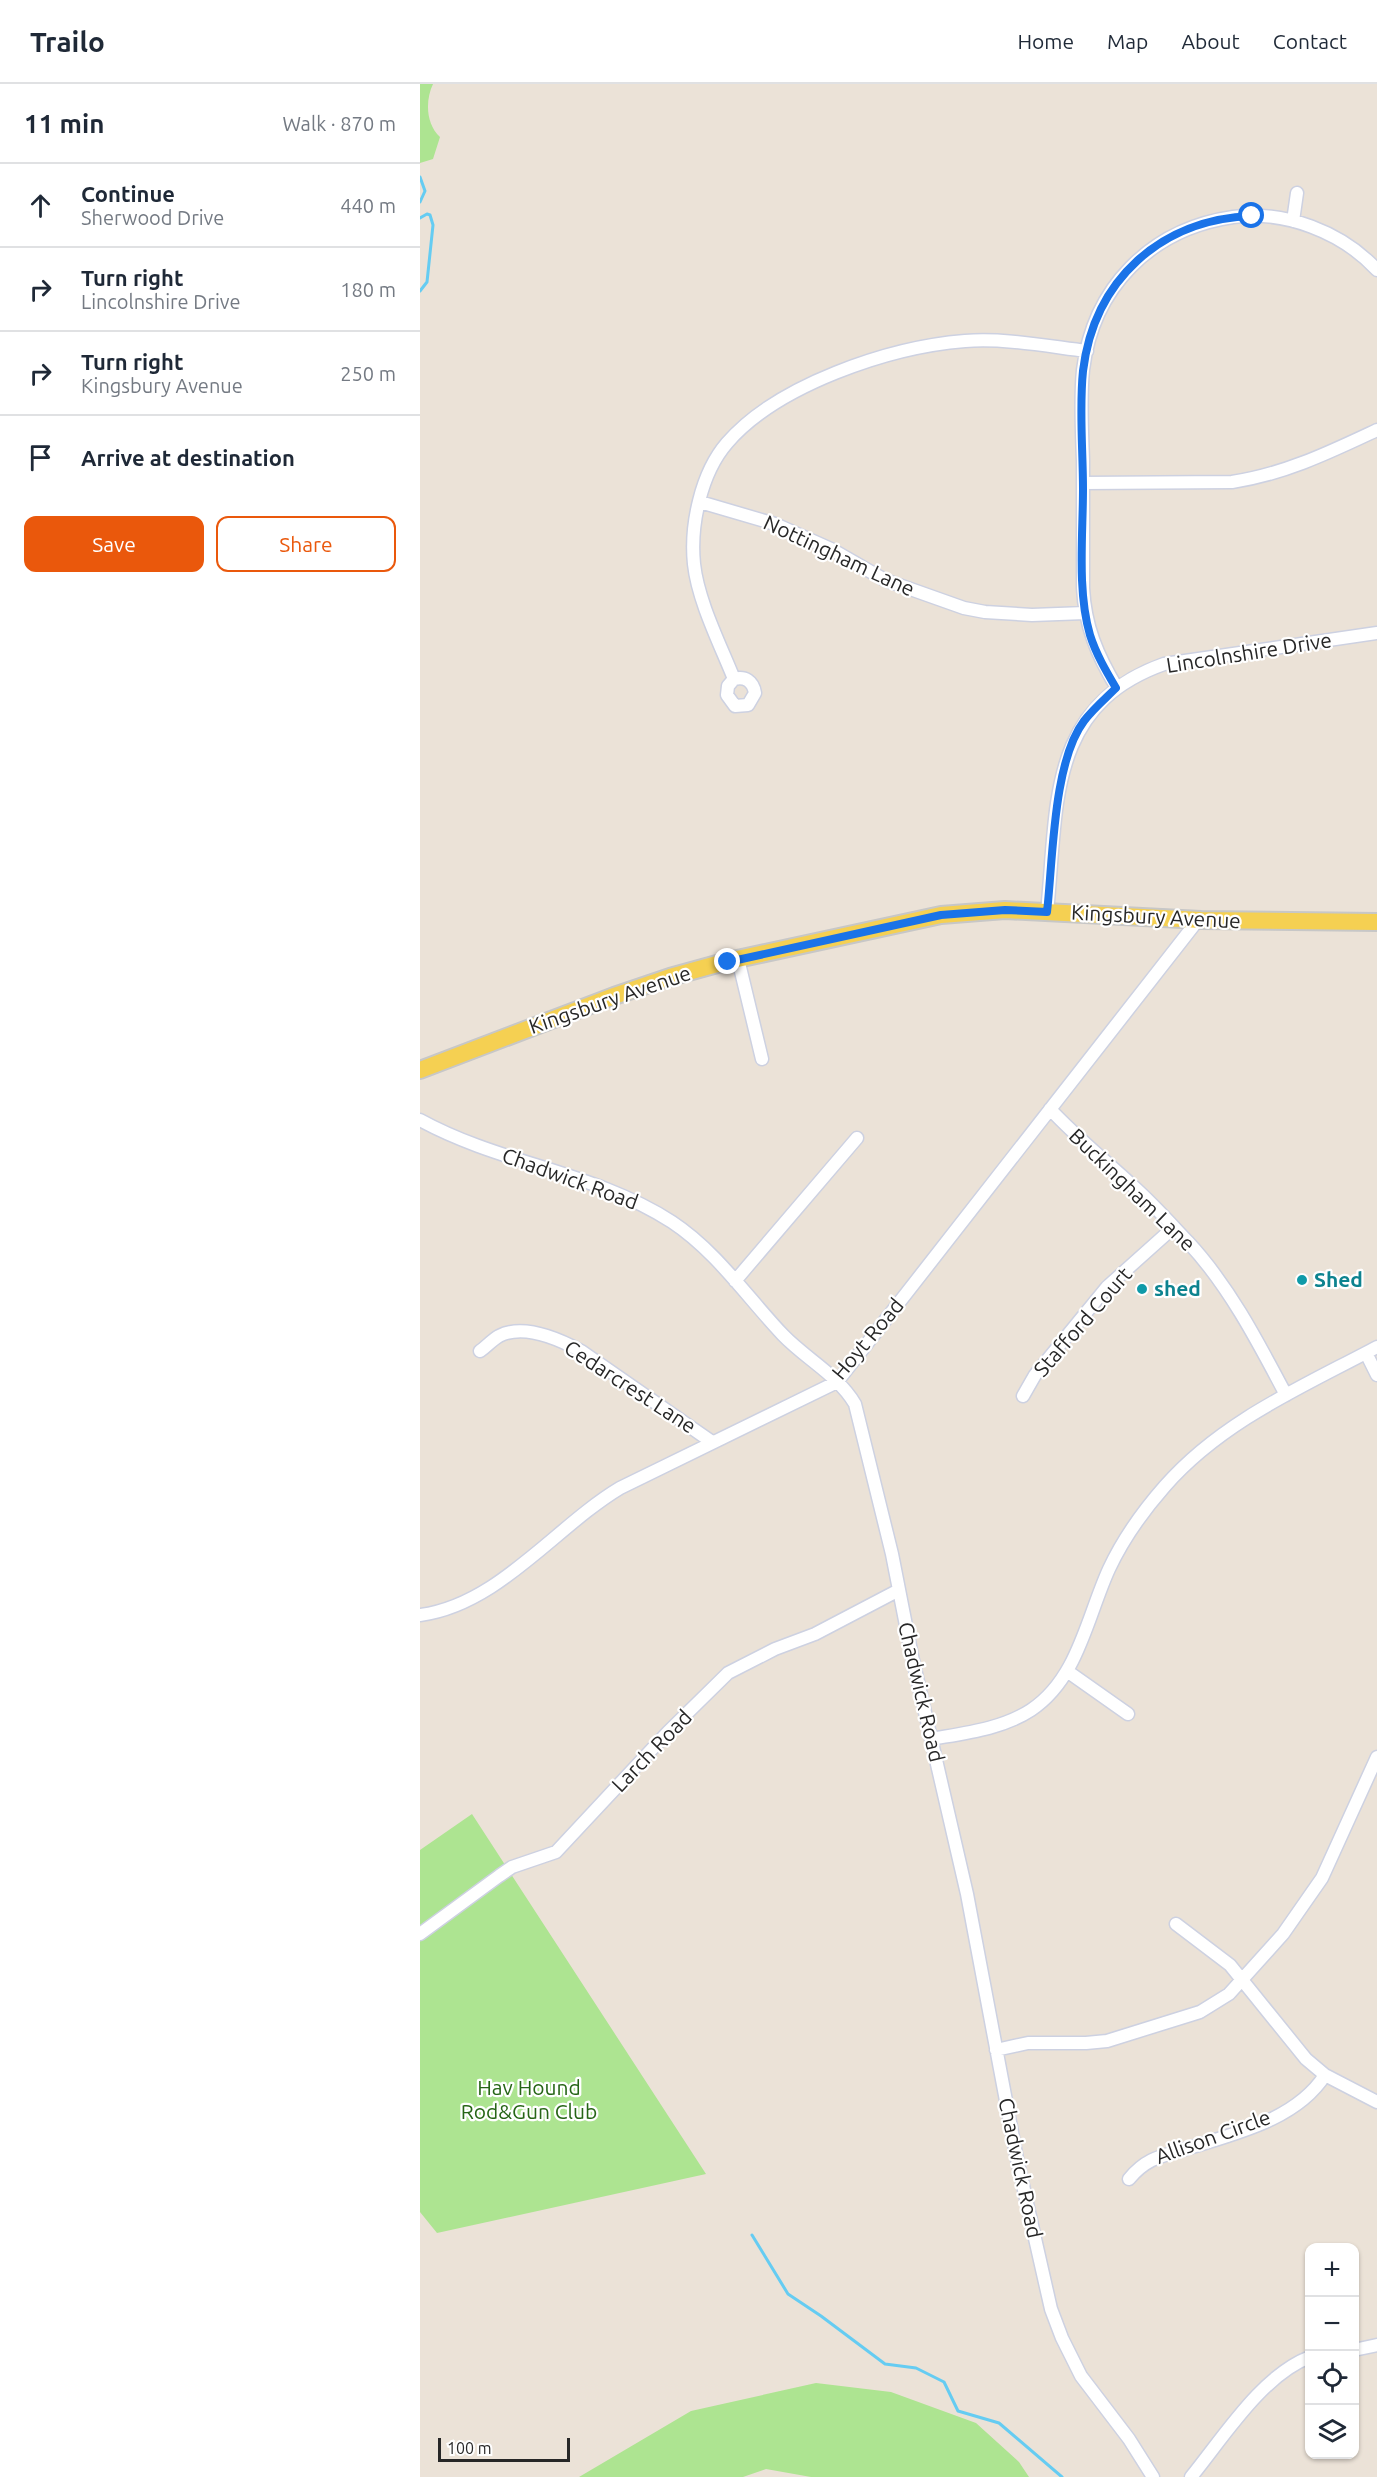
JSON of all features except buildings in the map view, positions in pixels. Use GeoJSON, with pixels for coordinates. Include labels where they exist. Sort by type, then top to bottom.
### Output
{"type":"FeatureCollection","features":[{"type":"Feature","properties":{"kind":"main road","name":"Kingsbury Avenue"},"geometry":{"type":"LineString","coordinates":[[420,1070],[670,977],[738,959],[941,915],[1005,910],[1198,920],[1377,922]]}},
{"type":"Feature","properties":{"kind":"street"},"geometry":{"type":"LineString","coordinates":[[1293,221],[1297,193]]}},
{"type":"Feature","properties":{"kind":"street"},"geometry":{"type":"LineString","coordinates":[[1116,688],[1096,651],[1085,613],[1082,387],[1087,351],[1096,321],[1109,294],[1125,271],[1160,243],[1187,229],[1221,219],[1260,216],[1293,221],[1334,237],[1377,270]]}},
{"type":"Feature","properties":{"kind":"street"},"geometry":{"type":"LineString","coordinates":[[734,679],[701,595],[694,565],[694,535],[700,502],[715,460],[726,444],[742,428],[785,397],[846,370],[903,351],[963,341],[1007,342],[1087,351]]}},
{"type":"Feature","properties":{"kind":"street"},"geometry":{"type":"LineString","coordinates":[[1083,483],[1232,482],[1251,479],[1325,456],[1377,430]]}},
{"type":"Feature","properties":{"kind":"street","name":"Nottingham Lane"},"geometry":{"type":"LineString","coordinates":[[700,502],[785,527],[831,549],[885,580],[964,608],[985,612],[1032,615],[1085,613]]}},
{"type":"Feature","properties":{"kind":"street","name":"Lincolnshire Drive"},"geometry":{"type":"LineString","coordinates":[[1047,912],[1060,785],[1066,757],[1084,720],[1116,688],[1146,670],[1164,664],[1377,633]]}},
{"type":"Feature","properties":{"kind":"street","name":"Hoyt Road"},"geometry":{"type":"LineString","coordinates":[[420,1615],[454,1607],[486,1591],[596,1502],[712,1442],[756,1423],[837,1382],[1198,920]]}},
{"type":"Feature","properties":{"kind":"street"},"geometry":{"type":"LineString","coordinates":[[738,959],[762,1059]]}},
{"type":"Feature","properties":{"kind":"street","name":"Buckingham Lane"},"geometry":{"type":"LineString","coordinates":[[1050,1109],[1075,1136],[1135,1187],[1190,1244],[1227,1292],[1286,1395]]}},
{"type":"Feature","properties":{"kind":"street","name":"Chadwick Road"},"geometry":{"type":"LineString","coordinates":[[420,1120],[466,1141],[608,1190],[648,1208],[692,1236],[784,1336],[852,1398],[858,1410],[967,1894],[1017,2159],[1042,2272],[1062,2338],[1082,2376],[1129,2439],[1153,2477]]}},
{"type":"Feature","properties":{"kind":"street"},"geometry":{"type":"LineString","coordinates":[[735,1281],[857,1138]]}},
{"type":"Feature","properties":{"kind":"street","name":"Stafford Court"},"geometry":{"type":"LineString","coordinates":[[1023,1396],[1035,1376],[1107,1287],[1173,1227]]}},
{"type":"Feature","properties":{"kind":"street","name":"Cedarcrest Lane"},"geometry":{"type":"LineString","coordinates":[[480,1351],[499,1336],[514,1332],[537,1334],[560,1340],[582,1351],[712,1442]]}},
{"type":"Feature","properties":{"kind":"street"},"geometry":{"type":"LineString","coordinates":[[931,1738],[991,1727],[1018,1717],[1046,1699],[1067,1671],[1111,1566],[1137,1522],[1153,1501],[1210,1442],[1286,1395],[1371,1350],[1377,1374]]}},
{"type":"Feature","properties":{"kind":"street","name":"Larch Road"},"geometry":{"type":"LineString","coordinates":[[420,1934],[512,1868],[555,1852],[728,1672],[775,1649],[815,1634],[899,1590]]}},
{"type":"Feature","properties":{"kind":"street"},"geometry":{"type":"LineString","coordinates":[[1067,1671],[1128,1714]]}},
{"type":"Feature","properties":{"kind":"street"},"geometry":{"type":"LineString","coordinates":[[996,2050],[1028,2043],[1107,2041],[1200,2012],[1229,1994],[1283,1934],[1322,1878],[1377,1757]]}},
{"type":"Feature","properties":{"kind":"street"},"geometry":{"type":"LineString","coordinates":[[1176,1924],[1230,1965],[1306,2060],[1325,2075],[1377,2102]]}},
{"type":"Feature","properties":{"kind":"street","name":"Allison Circle"},"geometry":{"type":"LineString","coordinates":[[1130,2179],[1146,2162],[1256,2126],[1307,2096],[1316,2089],[1325,2075]]}},
{"type":"Feature","properties":{"kind":"street"},"geometry":{"type":"LineString","coordinates":[[1359,2349],[1377,2345]]}},
{"type":"Feature","properties":{"kind":"street"},"geometry":{"type":"LineString","coordinates":[[1191,2477],[1262,2389],[1286,2369],[1305,2360]]}},
{"type":"Feature","properties":{"kind":"green space"},"geometry":{"type":"Polygon","coordinates":[[[420,84],[433,84],[428,112],[432,126],[440,137],[433,159],[420,163],[420,84]]]}},
{"type":"Feature","properties":{"kind":"green space","name":"Hav Hound Rod&Gun Club"},"geometry":{"type":"Polygon","coordinates":[[[472,1814],[706,2174],[437,2233],[420,2212],[420,1850],[472,1814]]]}},
{"type":"Feature","properties":{"kind":"green space"},"geometry":{"type":"Polygon","coordinates":[[[816,2383],[891,2392],[976,2423],[1019,2462],[1029,2477],[811,2477],[766,2469],[743,2477],[579,2477],[691,2411],[816,2383]]]}},
{"type":"Feature","properties":{"kind":"waterway"},"geometry":{"type":"LineString","coordinates":[[420,177],[425,191],[420,202]]}},
{"type":"Feature","properties":{"kind":"waterway"},"geometry":{"type":"LineString","coordinates":[[420,218],[427,214],[430,215],[433,225],[427,282],[420,291]]}},
{"type":"Feature","properties":{"kind":"waterway"},"geometry":{"type":"LineString","coordinates":[[752,2235],[788,2294],[885,2364],[916,2368],[944,2382],[958,2411],[999,2423],[1062,2477]]}},
{"type":"Feature","properties":{"kind":"place","name":"Shed"},"geometry":{"type":"Point","coordinates":[1302,1280]}},
{"type":"Feature","properties":{"kind":"place","name":"shed"},"geometry":{"type":"Point","coordinates":[1142,1289]}},
{"type":"Feature","properties":{"kind":"route"},"geometry":{"type":"LineString","coordinates":[[728,962],[941,915],[1005,910],[1047,912],[1060,785],[1066,757],[1084,720],[1116,688],[1090,637],[1083,588],[1082,387],[1083,369],[1090,338],[1109,294],[1125,271],[1147,252],[1187,229],[1221,219],[1252,216]]}}]}
